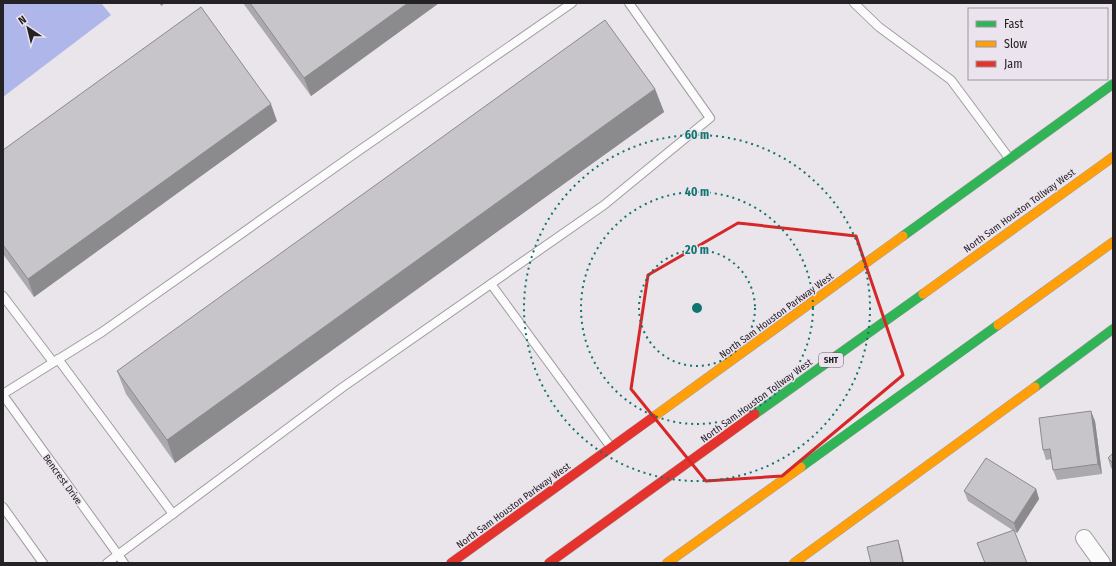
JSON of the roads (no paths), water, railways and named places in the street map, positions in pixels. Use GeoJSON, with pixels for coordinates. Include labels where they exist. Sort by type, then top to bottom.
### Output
{"type":"FeatureCollection","features":[{"type":"Feature","properties":{"kind":"main road","name":"North Sam Houston Parkway West"},"geometry":{"type":"LineString","coordinates":[[452,563],[1113,84]]}},
{"type":"Feature","properties":{"kind":"main road","name":"North Sam Houston Tollway West"},"geometry":{"type":"LineString","coordinates":[[549,563],[1113,156]]}},
{"type":"Feature","properties":{"kind":"main road"},"geometry":{"type":"LineString","coordinates":[[667,563],[1113,242]]}},
{"type":"Feature","properties":{"kind":"main road"},"geometry":{"type":"LineString","coordinates":[[794,563],[1113,329]]}},
{"type":"Feature","properties":{"kind":"street"},"geometry":{"type":"LineString","coordinates":[[1084,538],[1102,563]]}},
{"type":"Feature","properties":{"kind":"lane"},"geometry":{"type":"LineString","coordinates":[[3,395],[102,332],[357,152],[572,3]]}},
{"type":"Feature","properties":{"kind":"lane"},"geometry":{"type":"LineString","coordinates":[[107,563],[343,387],[604,205],[710,118],[629,3]]}},
{"type":"Feature","properties":{"kind":"lane"},"geometry":{"type":"LineString","coordinates":[[854,3],[879,27],[951,80],[1010,159]]}},
{"type":"Feature","properties":{"kind":"lane"},"geometry":{"type":"LineString","coordinates":[[491,284],[611,447]]}},
{"type":"Feature","properties":{"kind":"lane"},"geometry":{"type":"LineString","coordinates":[[3,296],[56,361],[174,514]]}},
{"type":"Feature","properties":{"kind":"lane","name":"Bencrest Drive"},"geometry":{"type":"LineString","coordinates":[[3,395],[124,563]]}},
{"type":"Feature","properties":{"kind":"lane"},"geometry":{"type":"LineString","coordinates":[[3,507],[43,563]]}},
{"type":"Feature","properties":{"kind":"water"},"geometry":{"type":"Polygon","coordinates":[[[3,3],[101,3],[111,15],[3,97],[3,3]]]}}]}
